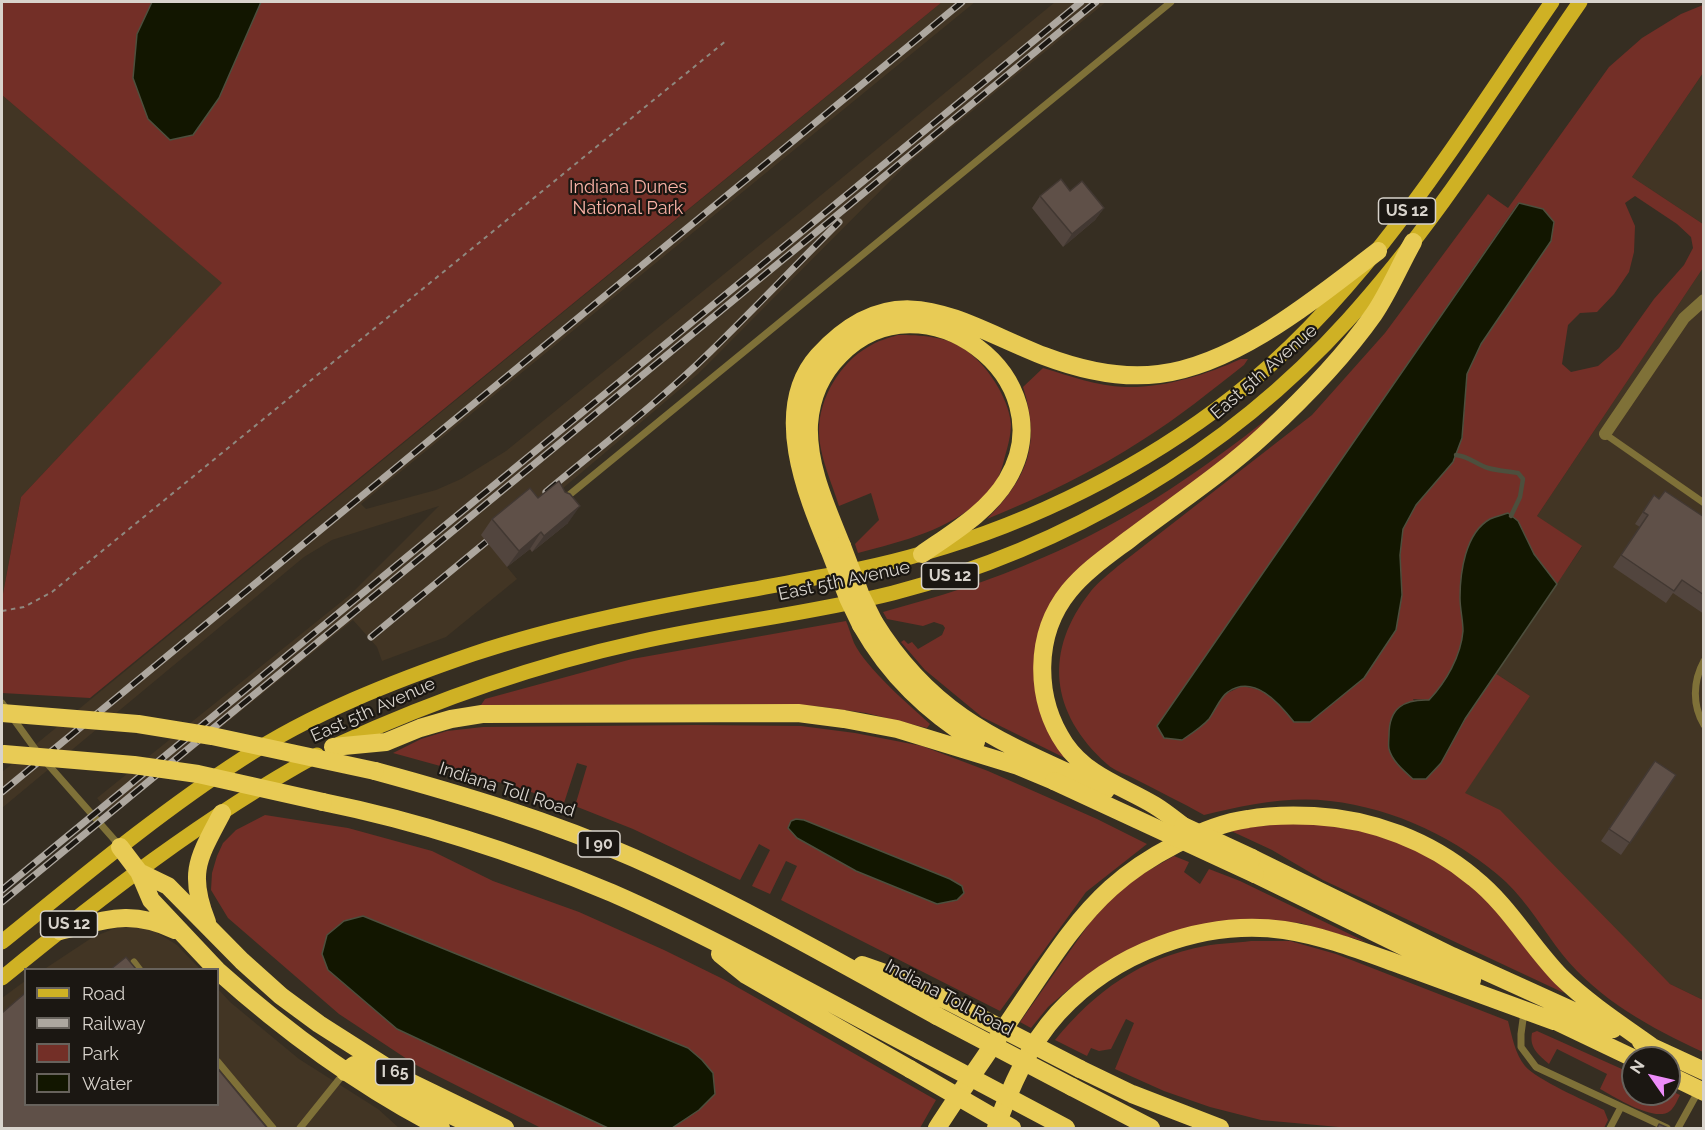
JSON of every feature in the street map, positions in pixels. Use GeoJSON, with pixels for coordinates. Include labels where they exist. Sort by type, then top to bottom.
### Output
{"type":"FeatureCollection","features":[{"type":"Feature","properties":{"kind":"highway"},"geometry":{"type":"LineString","coordinates":[[1413,242],[1375,313],[1315,385],[1263,436],[1212,478],[1092,567],[1069,591],[1055,613],[1044,641],[1041,675],[1045,697],[1053,722],[1066,744],[1082,763],[1102,779],[1155,805],[1183,826],[1253,866],[1554,1021],[1621,1052]]}},
{"type":"Feature","properties":{"kind":"highway"},"geometry":{"type":"LineString","coordinates":[[1018,766],[975,742],[936,716],[889,667],[868,623],[861,596],[802,475],[795,446],[794,426],[797,404],[804,380],[815,360],[832,341],[847,329],[873,316],[894,310],[918,310],[963,320],[1043,356],[1081,368],[1120,375],[1160,374],[1193,366],[1257,337],[1297,313],[1378,251]]}},
{"type":"Feature","properties":{"kind":"highway"},"geometry":{"type":"LineString","coordinates":[[836,548],[814,469],[809,426],[811,405],[828,367],[858,339],[878,330],[917,325],[957,333],[994,361],[1008,381],[1018,405],[1021,432],[1017,455],[1008,478],[993,500],[922,554]]}},
{"type":"Feature","properties":{"kind":"highway"},"geometry":{"type":"LineString","coordinates":[[868,623],[918,681],[944,705],[969,724],[1056,774],[1651,1046]]}},
{"type":"Feature","properties":{"kind":"highway","name":"Indiana Toll Road"},"geometry":{"type":"LineString","coordinates":[[2,713],[138,724],[212,735],[375,771],[463,795],[552,825],[632,857],[713,894],[812,947],[942,1008],[1072,1087],[1151,1128]]}},
{"type":"Feature","properties":{"kind":"highway"},"geometry":{"type":"LineString","coordinates":[[333,747],[386,742],[420,728],[451,719],[482,714],[798,713],[897,729],[1018,766],[1056,774],[1183,826]]}},
{"type":"Feature","properties":{"kind":"highway","name":"I 90"},"geometry":{"type":"LineString","coordinates":[[3,754],[134,765],[198,774],[395,818],[452,835],[612,893],[688,929],[1066,1128]]}},
{"type":"Feature","properties":{"kind":"highway"},"geometry":{"type":"LineString","coordinates":[[210,929],[199,901],[196,874],[199,857],[222,813]]}},
{"type":"Feature","properties":{"kind":"highway"},"geometry":{"type":"LineString","coordinates":[[937,1128],[1079,922],[1110,888],[1137,867],[1169,848],[1215,827],[1247,819],[1295,815],[1335,817],[1375,825],[1410,838],[1447,858],[1474,878],[1509,911],[1561,976],[1592,1004],[1651,1046]]}},
{"type":"Feature","properties":{"kind":"highway","name":"I 65"},"geometry":{"type":"LineString","coordinates":[[120,847],[139,872],[151,900],[215,968]]}},
{"type":"Feature","properties":{"kind":"highway","name":"I 65"},"geometry":{"type":"LineString","coordinates":[[139,872],[168,886],[281,996],[319,1024],[410,1082],[505,1128]]}},
{"type":"Feature","properties":{"kind":"highway"},"geometry":{"type":"LineString","coordinates":[[60,931],[109,919],[134,917],[149,920],[179,932]]}},
{"type":"Feature","properties":{"kind":"highway"},"geometry":{"type":"LineString","coordinates":[[688,929],[746,975],[1012,1128]]}},
{"type":"Feature","properties":{"kind":"highway"},"geometry":{"type":"LineString","coordinates":[[996,1128],[1008,1094],[1039,1038],[1057,1014],[1082,991],[1110,970],[1142,953],[1176,940],[1212,932],[1251,929],[1282,930],[1325,938],[1554,1021]]}},
{"type":"Feature","properties":{"kind":"highway","name":"I 65"},"geometry":{"type":"LineString","coordinates":[[219,972],[281,1025],[345,1072],[395,1104],[441,1128]]}},
{"type":"Feature","properties":{"kind":"highway"},"geometry":{"type":"LineString","coordinates":[[942,1008],[1080,1068],[1132,1094],[1220,1128]]}},
{"type":"Feature","properties":{"kind":"highway"},"geometry":{"type":"LineString","coordinates":[[1681,1060],[1704,1071]]}},
{"type":"Feature","properties":{"kind":"highway"},"geometry":{"type":"LineString","coordinates":[[345,1072],[354,1065],[365,1068],[413,1097],[478,1128]]}},
{"type":"Feature","properties":{"kind":"highway"},"geometry":{"type":"LineString","coordinates":[[1681,1082],[1701,1091]]}},
{"type":"Feature","properties":{"kind":"main road","name":"East 5th Avenue"},"geometry":{"type":"LineString","coordinates":[[2,942],[120,847],[244,757],[306,722],[382,687],[475,653],[551,632],[713,596],[815,578],[922,554],[1027,517],[1131,465],[1190,428],[1234,396],[1281,356],[1328,310],[1378,251],[1422,192],[1552,2]]}},
{"type":"Feature","properties":{"kind":"main road","name":"East 5th Avenue"},"geometry":{"type":"LineString","coordinates":[[2,978],[60,931],[222,813],[294,768],[395,718],[459,694],[556,663],[640,642],[891,593],[988,562],[1040,542],[1091,518],[1145,487],[1206,447],[1255,409],[1310,360],[1334,335],[1413,242],[1580,2]]}},
{"type":"Feature","properties":{"kind":"street"},"geometry":{"type":"LineString","coordinates":[[1605,434],[1684,318],[1704,300]]}},
{"type":"Feature","properties":{"kind":"lane"},"geometry":{"type":"LineString","coordinates":[[558,505],[1171,2]]}},
{"type":"Feature","properties":{"kind":"lane"},"geometry":{"type":"LineString","coordinates":[[1605,434],[1704,504]]}},
{"type":"Feature","properties":{"kind":"lane"},"geometry":{"type":"LineString","coordinates":[[1704,661],[1694,696],[1698,715],[1704,725]]}},
{"type":"Feature","properties":{"kind":"lane"},"geometry":{"type":"LineString","coordinates":[[2,703],[42,758],[120,847]]}},
{"type":"Feature","properties":{"kind":"lane"},"geometry":{"type":"LineString","coordinates":[[134,962],[139,968]]}},
{"type":"Feature","properties":{"kind":"lane"},"geometry":{"type":"LineString","coordinates":[[1525,1010],[1521,1047],[1536,1067],[1667,1128]]}},
{"type":"Feature","properties":{"kind":"lane"},"geometry":{"type":"LineString","coordinates":[[219,1063],[273,1128]]}},
{"type":"Feature","properties":{"kind":"lane"},"geometry":{"type":"LineString","coordinates":[[300,1128],[345,1072]]}},
{"type":"Feature","properties":{"kind":"lane"},"geometry":{"type":"LineString","coordinates":[[1678,1128],[1701,1091]]}},
{"type":"Feature","properties":{"kind":"lane"},"geometry":{"type":"LineString","coordinates":[[1610,1128],[1621,1107]]}},
{"type":"Feature","properties":{"kind":"path"},"geometry":{"type":"LineString","coordinates":[[2,611],[24,607],[52,592],[727,40]]}},
{"type":"Feature","properties":{"kind":"shaded area"},"geometry":{"type":"Polygon","coordinates":[[[942,2],[975,2],[361,504],[366,509],[436,490],[461,479],[506,451],[1055,2],[1106,2],[906,165],[698,374],[549,500],[507,567],[517,579],[446,637],[382,661],[377,647],[353,620],[112,816],[97,798],[351,594],[439,506],[332,540],[304,557],[2,808],[2,772],[942,2]]]}},
{"type":"Feature","properties":{"kind":"shaded area"},"geometry":{"type":"Polygon","coordinates":[[[1703,73],[1703,224],[1632,177],[1703,73]]]}},
{"type":"Feature","properties":{"kind":"shaded area"},"geometry":{"type":"Polygon","coordinates":[[[2,95],[223,283],[21,497],[2,599],[2,95]]]}},
{"type":"Feature","properties":{"kind":"shaded area"},"geometry":{"type":"Polygon","coordinates":[[[1703,268],[1703,1000],[1670,984],[1464,793],[1530,696],[1495,673],[1582,547],[1537,516],[1703,268]]]}},
{"type":"Feature","properties":{"kind":"shaded area"},"geometry":{"type":"Polygon","coordinates":[[[121,926],[148,927],[177,945],[199,968],[46,968],[93,937],[121,926]]]}},
{"type":"Feature","properties":{"kind":"shaded area"},"geometry":{"type":"Polygon","coordinates":[[[24,982],[24,1106],[219,1106],[219,990],[230,1002],[299,1059],[378,1109],[399,1128],[2,1128],[2,998],[24,982]]]}},
{"type":"Feature","properties":{"kind":"green space","name":"Indiana Dunes National Park"},"geometry":{"type":"Polygon","coordinates":[[[2,2],[152,2],[137,34],[193,135],[219,98],[261,2],[942,2],[90,698],[2,693],[2,599],[21,497],[222,283],[2,95],[2,2]]]}},
{"type":"Feature","properties":{"kind":"green space"},"geometry":{"type":"Polygon","coordinates":[[[1703,5],[1703,73],[1632,177],[1703,224],[1703,268],[1537,516],[1582,546],[1557,584],[1534,554],[1518,521],[1460,598],[1463,632],[1455,660],[1446,677],[1429,700],[1413,699],[1441,763],[1465,719],[1495,673],[1530,696],[1465,793],[1500,810],[1670,984],[1703,1000],[1703,1052],[1645,1023],[1592,985],[1562,954],[1514,890],[1488,866],[1447,839],[1401,818],[1330,801],[1282,801],[1204,815],[1107,764],[1088,744],[1074,724],[1064,703],[1060,681],[1060,659],[1065,636],[1076,614],[1100,581],[1312,415],[1385,333],[1488,194],[1508,208],[1609,67],[1642,38],[1681,14],[1703,5]],[[1635,196],[1625,203],[1635,226],[1634,252],[1629,272],[1614,294],[1597,312],[1580,313],[1568,325],[1562,364],[1571,372],[1598,366],[1619,348],[1654,299],[1684,265],[1693,248],[1691,237],[1677,224],[1635,196]],[[1518,203],[1157,727],[1242,686],[1262,690],[1282,707],[1294,722],[1364,678],[1396,630],[1402,595],[1400,555],[1403,529],[1416,505],[1453,462],[1462,438],[1467,374],[1481,344],[1514,293],[1543,209],[1518,203]]]}},
{"type":"Feature","properties":{"kind":"green space"},"geometry":{"type":"Polygon","coordinates":[[[898,335],[924,336],[949,341],[972,355],[988,372],[1006,403],[1011,424],[1010,438],[997,480],[989,492],[972,508],[926,533],[858,553],[855,544],[879,520],[871,493],[839,506],[821,450],[820,419],[827,394],[849,362],[871,345],[898,335]]]}},
{"type":"Feature","properties":{"kind":"green space"},"geometry":{"type":"Polygon","coordinates":[[[1241,359],[1248,359],[1244,365],[1157,431],[1067,483],[987,519],[1012,489],[1027,459],[1031,426],[1023,387],[1043,368],[1104,385],[1140,387],[1170,383],[1241,359]]]}},
{"type":"Feature","properties":{"kind":"green space"},"geometry":{"type":"Polygon","coordinates":[[[1287,403],[1230,456],[1096,557],[1040,636],[1065,758],[982,717],[925,670],[901,642],[904,640],[908,644],[912,642],[918,649],[942,635],[945,628],[943,625],[934,622],[923,626],[887,619],[883,612],[1003,574],[1108,526],[1200,469],[1287,403]]]}},
{"type":"Feature","properties":{"kind":"green space"},"geometry":{"type":"Polygon","coordinates":[[[846,621],[854,643],[868,664],[930,724],[927,728],[866,713],[815,706],[762,704],[481,705],[485,699],[632,659],[846,621]]]}},
{"type":"Feature","properties":{"kind":"green space"},"geometry":{"type":"Polygon","coordinates":[[[801,726],[855,733],[922,746],[988,771],[1097,819],[1147,844],[1086,892],[1000,1011],[781,900],[797,866],[786,861],[770,894],[752,886],[770,850],[759,844],[740,880],[633,829],[575,806],[587,766],[577,763],[564,803],[513,786],[393,753],[421,739],[447,731],[483,727],[801,726]]]}},
{"type":"Feature","properties":{"kind":"green space"},"geometry":{"type":"Polygon","coordinates":[[[265,815],[348,828],[432,851],[493,881],[579,912],[723,979],[936,1100],[920,1128],[672,1128],[699,1110],[397,1029],[608,1128],[541,1128],[416,1065],[339,1014],[228,918],[211,890],[212,873],[217,856],[223,843],[236,830],[265,815]]]}},
{"type":"Feature","properties":{"kind":"green space"},"geometry":{"type":"Polygon","coordinates":[[[1301,821],[1366,832],[1406,845],[1438,859],[1493,904],[1564,993],[1323,880],[1272,850],[1229,830],[1301,821]]]}},
{"type":"Feature","properties":{"kind":"green space"},"geometry":{"type":"Polygon","coordinates":[[[1174,856],[1189,862],[1184,872],[1200,884],[1209,869],[1240,881],[1366,942],[1300,923],[1264,921],[1110,962],[1075,984],[1048,1007],[1031,1028],[1020,1022],[1091,921],[1115,895],[1139,876],[1174,856]]]}},
{"type":"Feature","properties":{"kind":"green space"},"geometry":{"type":"Polygon","coordinates":[[[1251,941],[1290,941],[1336,954],[1508,1021],[1516,1050],[1525,1066],[1551,1084],[1604,1110],[1608,1120],[1604,1128],[1350,1128],[1261,1120],[1210,1107],[1164,1091],[1115,1069],[1134,1023],[1126,1019],[1111,1049],[1099,1051],[1091,1048],[1087,1056],[1055,1040],[1086,1006],[1121,979],[1140,968],[1182,951],[1251,941]]]}},
{"type":"Feature","properties":{"kind":"green space"},"geometry":{"type":"Polygon","coordinates":[[[1537,1031],[1621,1069],[1621,1101],[1600,1089],[1607,1074],[1557,1049],[1549,1064],[1533,1047],[1532,1033],[1537,1031]]]}},
{"type":"Feature","properties":{"kind":"green space"},"geometry":{"type":"Polygon","coordinates":[[[1631,1106],[1674,1106],[1663,1114],[1631,1106]]]}},
{"type":"Feature","properties":{"kind":"water"},"geometry":{"type":"Polygon","coordinates":[[[152,2],[261,2],[219,98],[193,135],[170,140],[148,119],[133,78],[137,34],[152,2]]]}},
{"type":"Feature","properties":{"kind":"water"},"geometry":{"type":"Polygon","coordinates":[[[1519,203],[1543,209],[1554,222],[1551,241],[1481,344],[1467,374],[1462,438],[1453,462],[1416,505],[1403,529],[1400,555],[1402,595],[1396,630],[1364,678],[1310,722],[1294,722],[1273,699],[1247,686],[1238,687],[1225,694],[1209,719],[1182,740],[1164,738],[1157,726],[1519,203]]]}},
{"type":"Feature","properties":{"kind":"water"},"geometry":{"type":"Polygon","coordinates":[[[1508,513],[1518,521],[1534,554],[1557,584],[1465,719],[1441,763],[1426,779],[1413,779],[1399,766],[1389,749],[1392,718],[1395,712],[1405,704],[1412,701],[1429,700],[1447,677],[1462,640],[1460,588],[1466,554],[1482,525],[1490,519],[1508,513]]]}},
{"type":"Feature","properties":{"kind":"water"},"geometry":{"type":"Polygon","coordinates":[[[804,820],[950,879],[962,886],[964,893],[957,900],[937,904],[856,871],[797,838],[788,828],[791,821],[804,820]]]}},
{"type":"Feature","properties":{"kind":"water"},"geometry":{"type":"Polygon","coordinates":[[[363,916],[688,1048],[713,1073],[715,1094],[699,1110],[672,1128],[608,1128],[397,1029],[328,970],[322,954],[327,935],[344,921],[363,916]]]}},
{"type":"Feature","properties":{"kind":"building"},"geometry":{"type":"Polygon","coordinates":[[[1061,179],[1070,191],[1082,181],[1104,208],[1072,234],[1040,196],[1061,179]]]}},
{"type":"Feature","properties":{"kind":"building"},"geometry":{"type":"Polygon","coordinates":[[[559,481],[565,492],[570,494],[580,506],[544,536],[541,532],[519,551],[492,519],[530,488],[538,498],[559,481]]]}},
{"type":"Feature","properties":{"kind":"building"},"geometry":{"type":"Polygon","coordinates":[[[1665,491],[1704,517],[1704,595],[1682,580],[1674,591],[1621,555],[1648,515],[1643,512],[1654,495],[1659,499],[1665,491]]]}},
{"type":"Feature","properties":{"kind":"building"},"geometry":{"type":"Polygon","coordinates":[[[1655,761],[1676,775],[1630,843],[1609,829],[1655,761]]]}},
{"type":"Feature","properties":{"kind":"building"},"geometry":{"type":"Polygon","coordinates":[[[126,957],[135,968],[112,968],[126,957]]]}},
{"type":"Feature","properties":{"kind":"building"},"geometry":{"type":"Polygon","coordinates":[[[24,994],[24,1106],[219,1106],[219,1070],[267,1128],[2,1128],[2,1013],[24,994]]]}},
{"type":"Feature","properties":{"kind":"waterway"},"geometry":{"type":"LineString","coordinates":[[1456,455],[1488,468],[1518,473],[1523,479],[1520,497],[1511,516]]}},
{"type":"Feature","properties":{"kind":"railway"},"geometry":{"type":"LineString","coordinates":[[2,792],[962,2]]}},
{"type":"Feature","properties":{"kind":"railway"},"geometry":{"type":"LineString","coordinates":[[2,890],[1081,2]]}},
{"type":"Feature","properties":{"kind":"railway"},"geometry":{"type":"LineString","coordinates":[[2,902],[1096,2]]}},
{"type":"Feature","properties":{"kind":"railway"},"geometry":{"type":"LineString","coordinates":[[546,492],[691,370],[839,222]]}},
{"type":"Feature","properties":{"kind":"railway"},"geometry":{"type":"LineString","coordinates":[[371,637],[486,542]]}}]}
